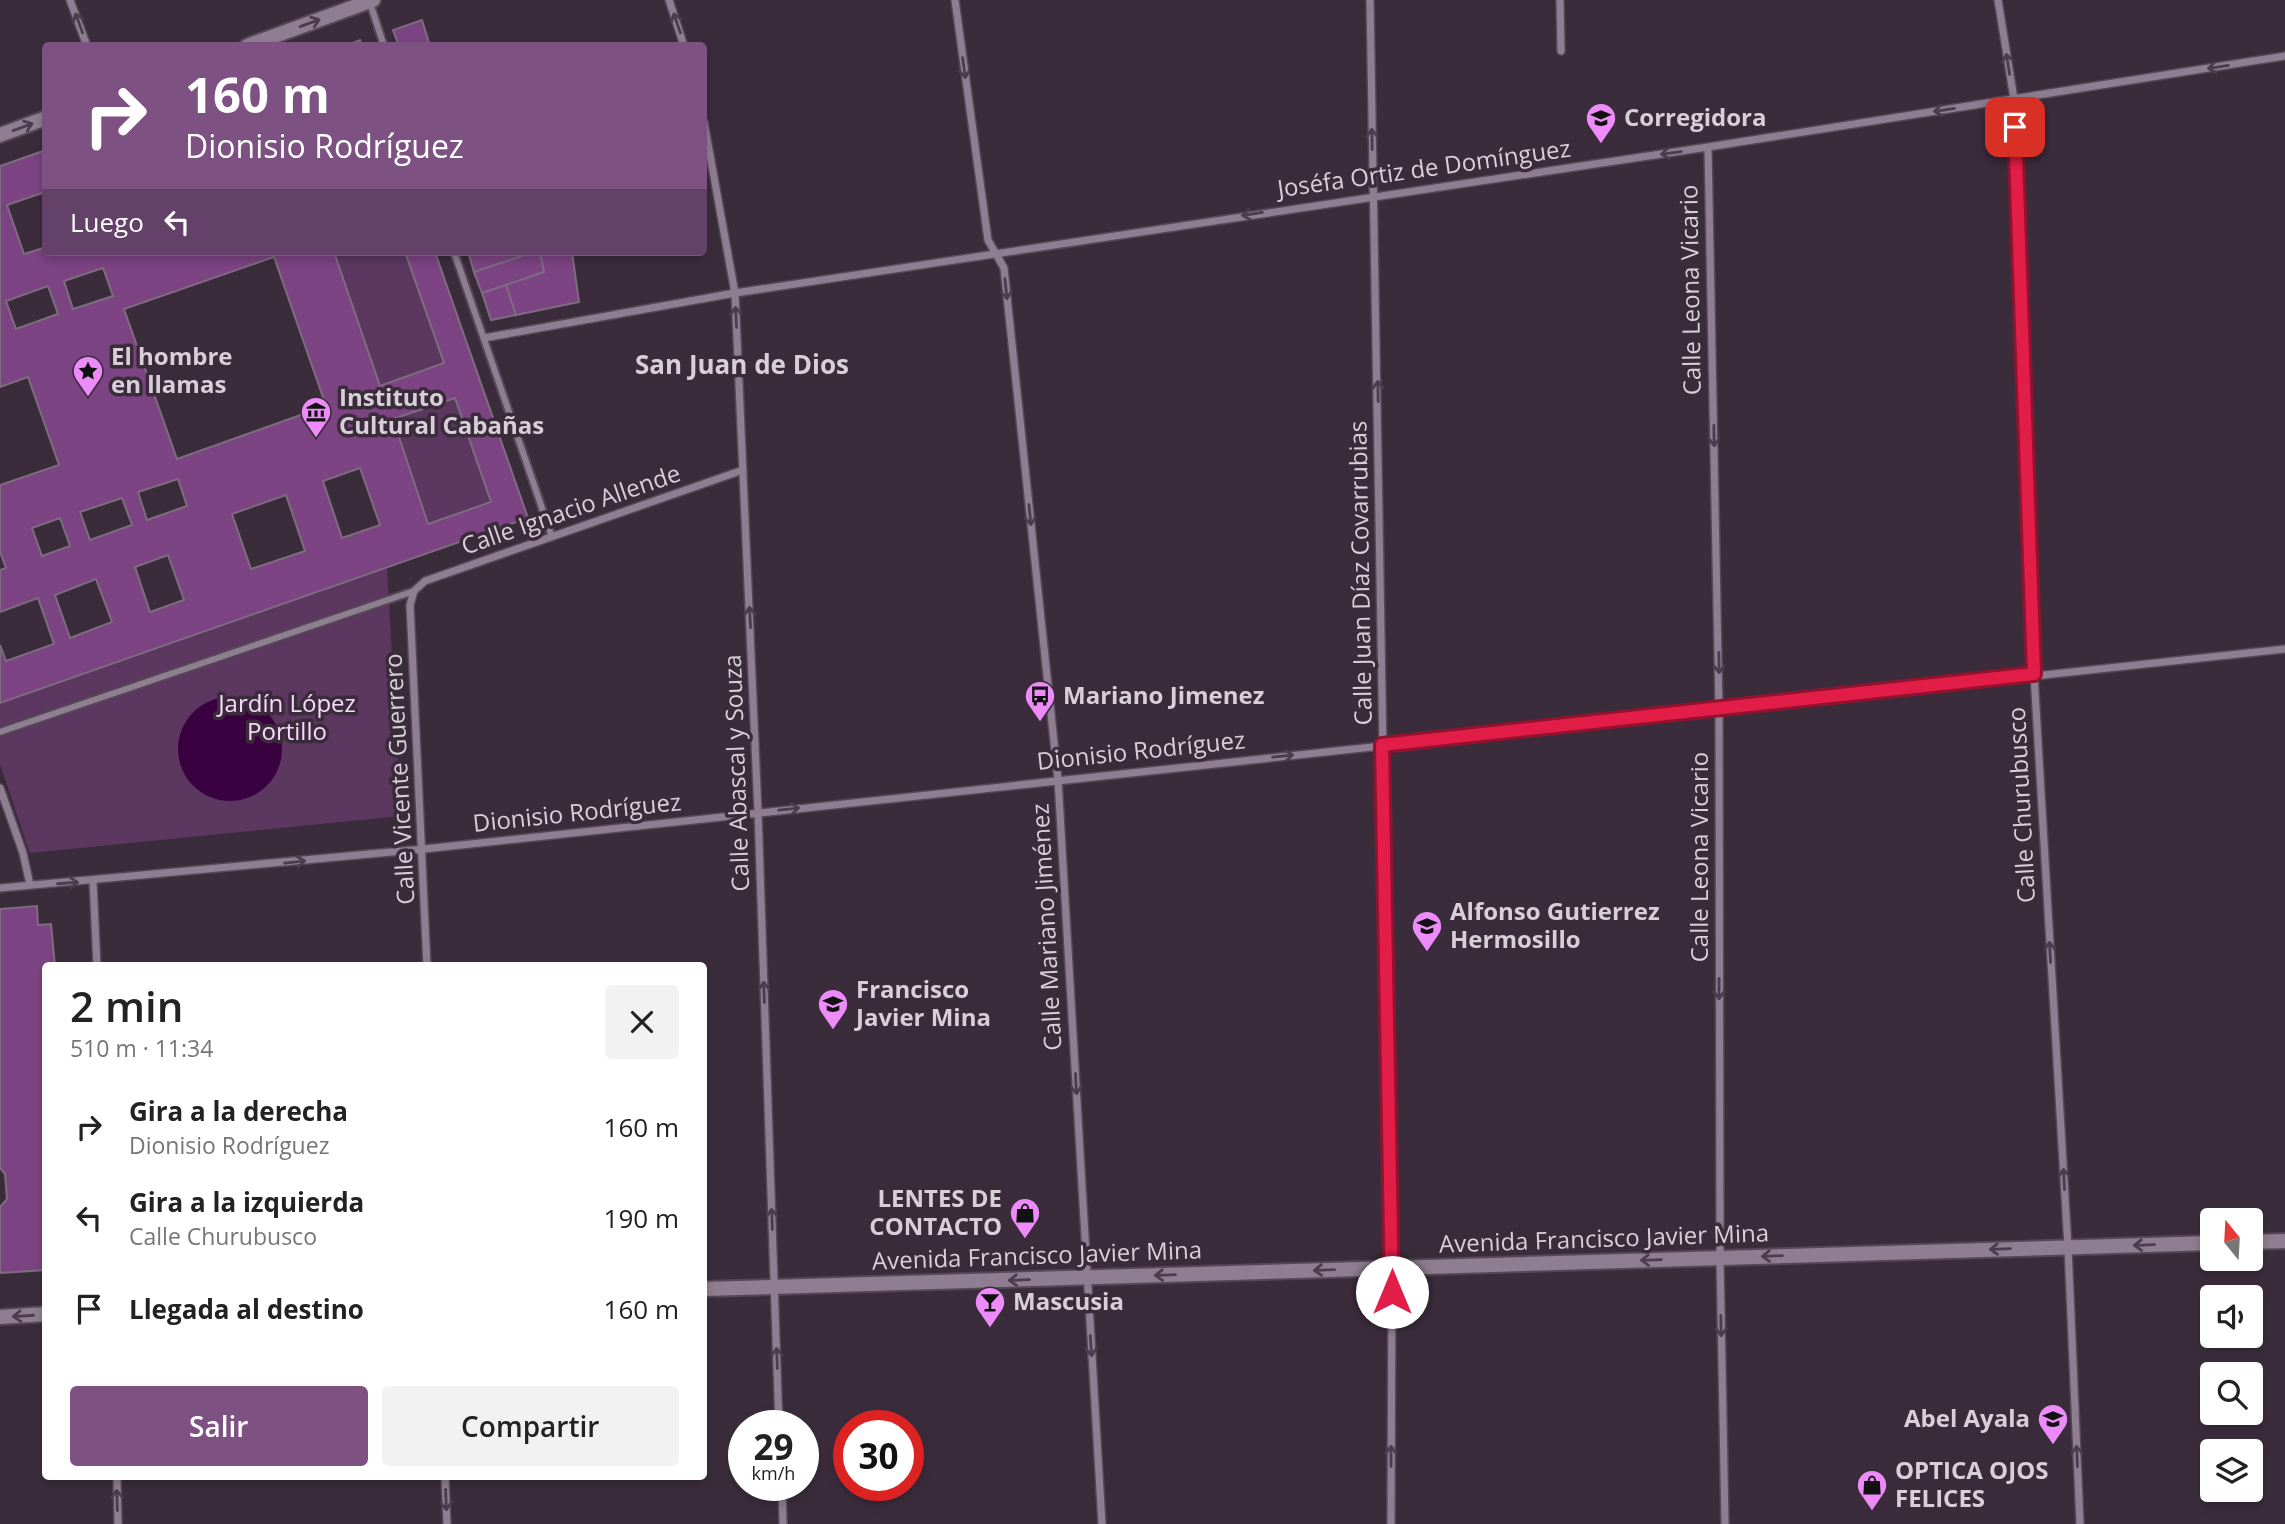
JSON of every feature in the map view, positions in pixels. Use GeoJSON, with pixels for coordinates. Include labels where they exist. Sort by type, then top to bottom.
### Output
{"type":"FeatureCollection","features":[{"type":"Feature","properties":{"kind":"main road"},"geometry":{"type":"LineString","coordinates":[[258,42],[370,0]]}},
{"type":"Feature","properties":{"kind":"main road"},"geometry":{"type":"LineString","coordinates":[[0,135],[42,119]]}},
{"type":"Feature","properties":{"kind":"main road"},"geometry":{"type":"LineString","coordinates":[[2263,1242],[2285,1241]]}},
{"type":"Feature","properties":{"kind":"main road","name":"Avenida Francisco Javier Mina"},"geometry":{"type":"LineString","coordinates":[[707,1289],[2200,1243]]}},
{"type":"Feature","properties":{"kind":"main road"},"geometry":{"type":"LineString","coordinates":[[0,1317],[42,1314]]}},
{"type":"Feature","properties":{"kind":"street"},"geometry":{"type":"LineString","coordinates":[[70,0],[86,42]]}},
{"type":"Feature","properties":{"kind":"street"},"geometry":{"type":"LineString","coordinates":[[370,0],[383,42]]}},
{"type":"Feature","properties":{"kind":"street"},"geometry":{"type":"LineString","coordinates":[[669,0],[683,42]]}},
{"type":"Feature","properties":{"kind":"street","name":"Calle Mariano Jiménez"},"geometry":{"type":"LineString","coordinates":[[956,0],[987,235],[1004,268],[1058,780],[1102,1524]]}},
{"type":"Feature","properties":{"kind":"street","name":"Calle Juan Díaz Covarrubias"},"geometry":{"type":"LineString","coordinates":[[1370,0],[1392,1268],[1391,1524]]}},
{"type":"Feature","properties":{"kind":"street"},"geometry":{"type":"LineString","coordinates":[[1560,0],[1561,51]]}},
{"type":"Feature","properties":{"kind":"street","name":"Calle Churubusco"},"geometry":{"type":"LineString","coordinates":[[1998,0],[2014,99],[2034,674],[2068,1247],[2080,1524]]}},
{"type":"Feature","properties":{"kind":"street","name":"Joséfa Ortiz de Domínguez"},"geometry":{"type":"LineString","coordinates":[[484,338],[735,293],[1373,195],[1707,147],[2285,56]]}},
{"type":"Feature","properties":{"kind":"street","name":"Calle Abascal y Souza"},"geometry":{"type":"LineString","coordinates":[[707,139],[735,293],[758,812],[778,1410]]}},
{"type":"Feature","properties":{"kind":"street","name":"Calle Leona Vicario"},"geometry":{"type":"LineString","coordinates":[[1707,147],[1720,709],[1720,1258],[1725,1524]]}},
{"type":"Feature","properties":{"kind":"street"},"geometry":{"type":"LineString","coordinates":[[455,256],[552,537]]}},
{"type":"Feature","properties":{"kind":"street","name":"Calle Ignacio Allende"},"geometry":{"type":"LineString","coordinates":[[414,591],[425,581],[743,470]]}},
{"type":"Feature","properties":{"kind":"street"},"geometry":{"type":"LineString","coordinates":[[0,732],[414,591]]}},
{"type":"Feature","properties":{"kind":"street","name":"Calle Vicente Guerrero"},"geometry":{"type":"LineString","coordinates":[[414,591],[410,605],[424,849],[427,962]]}},
{"type":"Feature","properties":{"kind":"street","name":"Dionisio Rodríguez"},"geometry":{"type":"LineString","coordinates":[[0,888],[424,849],[2285,649]]}},
{"type":"Feature","properties":{"kind":"street"},"geometry":{"type":"LineString","coordinates":[[0,788],[23,853],[30,885]]}},
{"type":"Feature","properties":{"kind":"street"},"geometry":{"type":"LineString","coordinates":[[93,881],[97,962]]}},
{"type":"Feature","properties":{"kind":"street"},"geometry":{"type":"LineString","coordinates":[[117,1480],[118,1524]]}},
{"type":"Feature","properties":{"kind":"street"},"geometry":{"type":"LineString","coordinates":[[445,1480],[447,1524]]}},
{"type":"Feature","properties":{"kind":"street"},"geometry":{"type":"LineString","coordinates":[[782,1501],[783,1524]]}},
{"type":"Feature","properties":{"kind":"green space"},"geometry":{"type":"Polygon","coordinates":[[[335,256],[406,256],[444,363],[380,386],[335,256]]]}},
{"type":"Feature","properties":{"kind":"green space"},"geometry":{"type":"Polygon","coordinates":[[[455,398],[491,502],[428,524],[393,420],[455,398]]]}},
{"type":"Feature","properties":{"kind":"green space","name":"Jardín López Portillo"},"geometry":{"type":"Polygon","coordinates":[[[387,567],[401,816],[30,853],[0,764],[0,703],[387,567]]]}},
{"type":"Feature","properties":{"kind":"shaded area"},"geometry":{"type":"Polygon","coordinates":[[[230,697],[250,701],[267,712],[278,729],[282,749],[278,769],[267,786],[250,797],[230,801],[210,797],[193,786],[182,769],[178,749],[182,729],[193,712],[210,701],[230,697]]]}},
{"type":"Feature","properties":{"kind":"building"},"geometry":{"type":"Polygon","coordinates":[[[422,20],[429,42],[398,42],[393,30],[422,20]]]}},
{"type":"Feature","properties":{"kind":"building","name":"Instituto Cultural Cabañas"},"geometry":{"type":"Polygon","coordinates":[[[42,151],[42,193],[7,205],[24,254],[42,248],[42,256],[335,256],[380,386],[444,363],[406,256],[436,256],[528,518],[0,703],[0,645],[6,661],[54,644],[38,598],[0,612],[0,570],[6,568],[0,552],[0,485],[59,465],[28,377],[0,387],[0,166],[42,151]],[[274,257],[124,309],[177,459],[326,406],[274,257]],[[103,268],[64,281],[73,309],[113,296],[103,268]],[[48,286],[6,301],[16,329],[58,314],[48,286]],[[455,398],[393,419],[428,524],[491,502],[455,398]],[[360,468],[323,481],[342,538],[380,525],[360,468]],[[178,479],[138,492],[147,520],[187,506],[178,479]],[[286,495],[232,514],[251,569],[305,551],[286,495]],[[122,498],[80,512],[90,540],[132,525],[122,498]],[[60,518],[32,528],[42,556],[70,546],[60,518]],[[168,555],[135,567],[150,612],[184,600],[168,555]],[[96,579],[55,595],[70,638],[112,622],[96,579]]]}},
{"type":"Feature","properties":{"kind":"building"},"geometry":{"type":"Polygon","coordinates":[[[469,256],[522,256],[474,272],[469,256]]]}},
{"type":"Feature","properties":{"kind":"building"},"geometry":{"type":"Polygon","coordinates":[[[522,256],[541,256],[544,272],[482,293],[474,272],[522,256]]]}},
{"type":"Feature","properties":{"kind":"building"},"geometry":{"type":"Polygon","coordinates":[[[541,256],[573,256],[579,302],[516,315],[506,285],[544,272],[541,256]]]}},
{"type":"Feature","properties":{"kind":"building"},"geometry":{"type":"Polygon","coordinates":[[[506,285],[516,315],[491,320],[482,293],[506,285]]]}},
{"type":"Feature","properties":{"kind":"building"},"geometry":{"type":"Polygon","coordinates":[[[37,906],[38,925],[51,924],[55,962],[42,962],[42,1270],[0,1273],[0,1207],[7,1199],[5,1174],[0,1168],[0,909],[37,906]]]}},
{"type":"Feature","properties":{"kind":"place","name":"Corregidora"},"geometry":{"type":"Point","coordinates":[1601,145]}},
{"type":"Feature","properties":{"kind":"place","name":"El hombre en llamas"},"geometry":{"type":"Point","coordinates":[88,398]}},
{"type":"Feature","properties":{"kind":"place","name":"Instituto Cultural Cabañas"},"geometry":{"type":"Point","coordinates":[316,439]}},
{"type":"Feature","properties":{"kind":"place","name":"Mariano Jimenez"},"geometry":{"type":"Point","coordinates":[1040,723]}},
{"type":"Feature","properties":{"kind":"place","name":"Alfonso Gutierrez Hermosillo"},"geometry":{"type":"Point","coordinates":[1427,953]}},
{"type":"Feature","properties":{"kind":"place","name":"Francisco Javier Mina"},"geometry":{"type":"Point","coordinates":[833,1031]}},
{"type":"Feature","properties":{"kind":"place","name":"LENTES DE CONTACTO"},"geometry":{"type":"Point","coordinates":[1025,1240]}},
{"type":"Feature","properties":{"kind":"place","name":"Mascusia"},"geometry":{"type":"Point","coordinates":[990,1329]}},
{"type":"Feature","properties":{"kind":"place","name":"Abel Ayala"},"geometry":{"type":"Point","coordinates":[2053,1446]}},
{"type":"Feature","properties":{"kind":"place","name":"OPTICA OJOS FELICES"},"geometry":{"type":"Point","coordinates":[1872,1512]}},
{"type":"Feature","properties":{"kind":"district","name":"San Juan de Dios"},"geometry":{"type":"Point","coordinates":[742,365]}},
{"type":"Feature","properties":{"kind":"route"},"geometry":{"type":"LineString","coordinates":[[1392,1292],[1382,745],[2034,674],[2015,127]]}}]}
